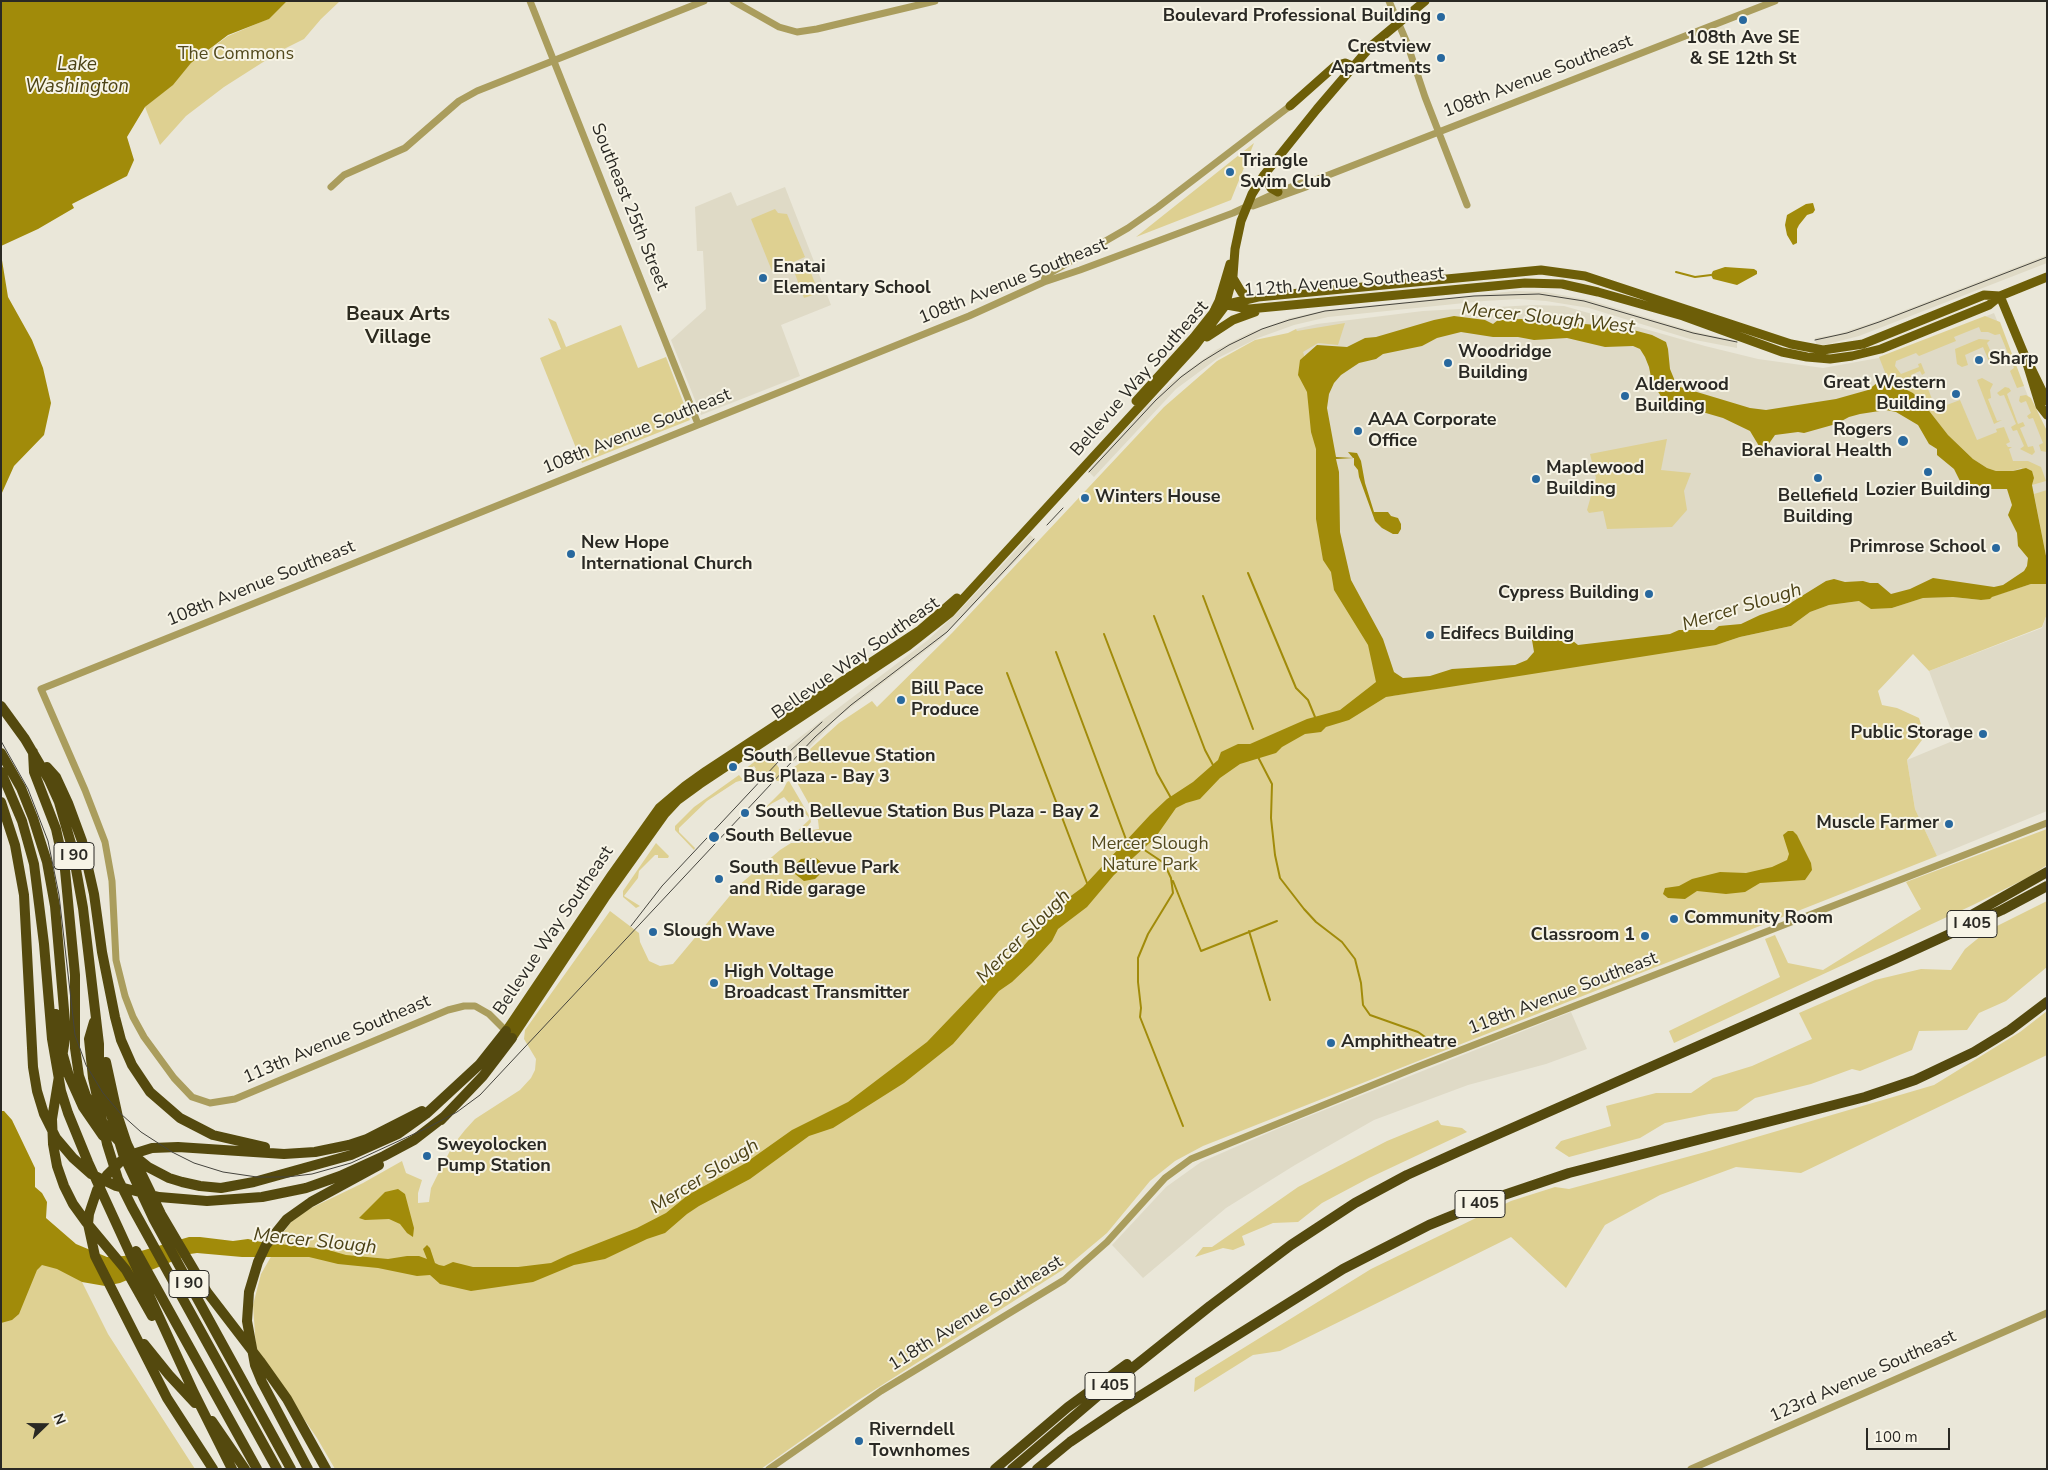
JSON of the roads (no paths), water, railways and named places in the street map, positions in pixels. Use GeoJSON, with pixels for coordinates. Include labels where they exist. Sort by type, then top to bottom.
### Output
{"type":"FeatureCollection","features":[{"type":"Feature","properties":{"kind":"highway","name":"I 90"},"geometry":{"type":"LineString","coordinates":[[1,706],[33,752],[49,780],[59,802],[72,847],[83,908],[99,1044],[99,1062],[108,1090],[123,1154],[142,1199],[291,1469]]}},
{"type":"Feature","properties":{"kind":"highway"},"geometry":{"type":"LineString","coordinates":[[33,752],[34,772],[56,828],[65,870],[75,982],[75,1048],[79,1076],[86,1096],[105,1126],[136,1160],[159,1174],[188,1184],[216,1188],[244,1185],[334,1161],[380,1143],[416,1122],[456,1087],[509,1035]]}},
{"type":"Feature","properties":{"kind":"highway"},"geometry":{"type":"LineString","coordinates":[[33,752],[56,777],[82,841],[94,894],[102,952],[120,1040],[144,1083],[162,1104],[180,1118],[214,1135],[246,1144],[279,1148],[302,1149],[347,1141],[405,1120]]}},
{"type":"Feature","properties":{"kind":"highway"},"geometry":{"type":"LineString","coordinates":[[1,754],[20,788],[42,844],[53,892],[66,1033],[52,1119],[53,1144],[57,1166],[64,1186],[74,1204],[86,1222],[126,1270],[169,1350],[182,1366]]}},
{"type":"Feature","properties":{"kind":"highway","name":"I 90"},"geometry":{"type":"LineString","coordinates":[[1,772],[22,821],[29,843],[37,883],[56,1066],[76,1135],[98,1183],[257,1469]]}},
{"type":"Feature","properties":{"kind":"highway"},"geometry":{"type":"LineString","coordinates":[[1,802],[15,845],[24,895],[36,1091],[49,1126],[56,1138],[72,1158],[91,1174],[116,1186],[159,1198],[207,1201],[246,1200],[290,1192],[327,1182],[414,1140],[445,1116]]}},
{"type":"Feature","properties":{"kind":"highway"},"geometry":{"type":"LineString","coordinates":[[1895,959],[2047,872]]}},
{"type":"Feature","properties":{"kind":"highway","name":"I 405"},"geometry":{"type":"LineString","coordinates":[[1012,1469],[1106,1389],[1210,1306],[1324,1222],[1407,1175],[1895,959],[2002,910],[2047,886]]}},
{"type":"Feature","properties":{"kind":"highway"},"geometry":{"type":"LineString","coordinates":[[44,944],[63,1055],[76,1092],[83,1107],[101,1133],[120,1156],[142,1174],[172,1186],[192,1191],[244,1194],[306,1184],[362,1166]]}},
{"type":"Feature","properties":{"kind":"highway","name":"I 405"},"geometry":{"type":"LineString","coordinates":[[1037,1469],[1070,1442],[1119,1409],[1343,1269],[1429,1225],[1498,1197],[1569,1173],[1893,1088],[1974,1052],[2036,1011],[2046,1002]]}},
{"type":"Feature","properties":{"kind":"highway"},"geometry":{"type":"LineString","coordinates":[[95,1019],[89,1039],[93,1078],[107,1144],[118,1179],[277,1469]]}},
{"type":"Feature","properties":{"kind":"highway"},"geometry":{"type":"LineString","coordinates":[[308,1469],[255,1366],[248,1334],[247,1310],[253,1274],[258,1262],[272,1237],[299,1210],[400,1152],[445,1116],[482,1076],[509,1035]]}},
{"type":"Feature","properties":{"kind":"highway"},"geometry":{"type":"LineString","coordinates":[[213,1469],[167,1398],[100,1267],[92,1246],[88,1224],[93,1197],[103,1179],[117,1164],[136,1153],[152,1148],[178,1147],[284,1154],[316,1152],[355,1143],[405,1120],[433,1104],[456,1087]]}},
{"type":"Feature","properties":{"kind":"highway"},"geometry":{"type":"LineString","coordinates":[[108,1090],[127,1144],[139,1170],[191,1268],[286,1400],[326,1469]]}},
{"type":"Feature","properties":{"kind":"highway"},"geometry":{"type":"LineString","coordinates":[[98,1183],[219,1445],[232,1469]]}},
{"type":"Feature","properties":{"kind":"highway"},"geometry":{"type":"LineString","coordinates":[[100,1267],[144,1344],[216,1426],[245,1469]]}},
{"type":"Feature","properties":{"kind":"highway"},"geometry":{"type":"LineString","coordinates":[[995,1469],[1068,1407],[1210,1306]]}},
{"type":"Feature","properties":{"kind":"highway"},"geometry":{"type":"LineString","coordinates":[[295,1443],[312,1469]]}},
{"type":"Feature","properties":{"kind":"main road","name":"Bellevue Way Southeast"},"geometry":{"type":"LineString","coordinates":[[509,1035],[532,992],[648,835],[678,800],[908,646],[950,613],[1195,346],[1219,317],[1246,208],[1264,175],[1352,66],[1371,46],[1425,1]]}},
{"type":"Feature","properties":{"kind":"main road"},"geometry":{"type":"LineString","coordinates":[[1290,106],[1335,66],[1345,63],[1352,66]]}},
{"type":"Feature","properties":{"kind":"main road"},"geometry":{"type":"LineString","coordinates":[[1264,175],[1271,188],[1278,192]]}},
{"type":"Feature","properties":{"kind":"main road","name":"Bellevue Way Southeast"},"geometry":{"type":"LineString","coordinates":[[509,1035],[602,896],[647,823],[668,800],[706,771],[904,641],[946,609],[1194,338],[1222,304],[1232,276],[1235,250]]}},
{"type":"Feature","properties":{"kind":"main road","name":"112th Avenue Southeast"},"geometry":{"type":"LineString","coordinates":[[1222,304],[1252,297],[1531,269],[1586,276],[1791,344],[1823,350],[1863,344],[1984,295],[2000,296]]}},
{"type":"Feature","properties":{"kind":"main road"},"geometry":{"type":"LineString","coordinates":[[1232,276],[1242,294],[1252,297]]}},
{"type":"Feature","properties":{"kind":"main road","name":"112th Avenue Southeast"},"geometry":{"type":"LineString","coordinates":[[1222,304],[1242,309],[1268,308],[1526,284],[1562,284],[1683,316],[1782,352],[1830,359],[1881,349],[1989,305],[2000,296],[2047,277]]}},
{"type":"Feature","properties":{"kind":"main road"},"geometry":{"type":"LineString","coordinates":[[2000,296],[2024,354],[2040,383],[2047,401]]}},
{"type":"Feature","properties":{"kind":"main road"},"geometry":{"type":"LineString","coordinates":[[1195,346],[1233,320],[1268,308]]}},
{"type":"Feature","properties":{"kind":"main road"},"geometry":{"type":"LineString","coordinates":[[2024,354],[2032,386],[2040,406],[2047,415]]}},
{"type":"Feature","properties":{"kind":"main road"},"geometry":{"type":"LineString","coordinates":[[767,741],[781,722]]}},
{"type":"Feature","properties":{"kind":"street","name":"Southeast 25th Street"},"geometry":{"type":"LineString","coordinates":[[530,1],[698,424]]}},
{"type":"Feature","properties":{"kind":"street"},"geometry":{"type":"LineString","coordinates":[[331,188],[344,174],[405,148],[468,95],[704,1]]}},
{"type":"Feature","properties":{"kind":"street"},"geometry":{"type":"LineString","coordinates":[[733,1],[780,27],[797,32],[818,29],[935,1]]}},
{"type":"Feature","properties":{"kind":"street"},"geometry":{"type":"LineString","coordinates":[[1389,1],[1467,205]]}},
{"type":"Feature","properties":{"kind":"street","name":"108th Avenue Southeast"},"geometry":{"type":"LineString","coordinates":[[210,1103],[192,1097],[186,1092],[154,1052],[133,1017],[125,996],[116,960],[112,881],[105,842],[85,790],[41,689],[969,316],[1044,282],[1246,208],[1278,192],[1304,182],[1313,181],[1775,1]]}},
{"type":"Feature","properties":{"kind":"street"},"geometry":{"type":"LineString","coordinates":[[1044,282],[1045,276],[1128,228],[1158,208],[1290,106]]}},
{"type":"Feature","properties":{"kind":"street","name":"108th Avenue Southeast"},"geometry":{"type":"LineString","coordinates":[[1246,208],[1257,206],[1306,187],[1313,181]]}},
{"type":"Feature","properties":{"kind":"street","name":"118th Avenue Southeast"},"geometry":{"type":"LineString","coordinates":[[769,1469],[881,1391],[1064,1280],[1107,1242],[1165,1178],[1199,1155],[1435,1060],[2047,823]]}},
{"type":"Feature","properties":{"kind":"street","name":"113th Avenue Southeast"},"geometry":{"type":"LineString","coordinates":[[210,1103],[235,1099],[448,1010],[475,1006],[489,1014],[509,1035]]}},
{"type":"Feature","properties":{"kind":"street","name":"123rd Avenue Southeast"},"geometry":{"type":"LineString","coordinates":[[1690,1469],[2047,1314]]}},
{"type":"Feature","properties":{"kind":"water","name":"Lake Washington"},"geometry":{"type":"Polygon","coordinates":[[[1,1],[287,1],[269,19],[228,35],[191,63],[173,85],[145,107],[127,137],[134,160],[127,176],[72,204],[74,208],[38,229],[1,246],[1,1]]]}},
{"type":"Feature","properties":{"kind":"water"},"geometry":{"type":"Polygon","coordinates":[[[1813,203],[1815,210],[1807,215],[1799,225],[1797,229],[1797,243],[1793,245],[1787,235],[1785,225],[1787,215],[1806,204],[1813,203]]]}},
{"type":"Feature","properties":{"kind":"water"},"geometry":{"type":"Polygon","coordinates":[[[1,254],[8,297],[32,340],[43,368],[51,403],[44,435],[14,466],[1,495],[1,254]]]}},
{"type":"Feature","properties":{"kind":"water"},"geometry":{"type":"Polygon","coordinates":[[[1725,267],[1754,269],[1757,271],[1757,274],[1737,285],[1713,279],[1711,275],[1713,271],[1725,267]]]}},
{"type":"Feature","properties":{"kind":"water","name":"Mercer Slough"},"geometry":{"type":"Polygon","coordinates":[[[1454,316],[1485,320],[1493,324],[1498,320],[1522,319],[1622,327],[1652,335],[1666,342],[1670,369],[1677,386],[1750,408],[1766,410],[1836,399],[1868,390],[1877,383],[1899,386],[1913,393],[1948,435],[1973,459],[1987,468],[1996,471],[2013,471],[2026,468],[2032,471],[2034,478],[2032,485],[2047,561],[2047,584],[2031,584],[1990,599],[1981,600],[1953,597],[1923,598],[1892,608],[1871,609],[1859,601],[1829,605],[1810,612],[1791,626],[1740,637],[1716,645],[1386,697],[1349,720],[1326,727],[1321,732],[1305,734],[1282,747],[1276,753],[1240,764],[1220,778],[1200,799],[1176,808],[1155,838],[1114,875],[1087,907],[1058,929],[1052,941],[1032,963],[1012,982],[999,991],[953,1044],[904,1083],[833,1128],[809,1136],[750,1179],[687,1214],[665,1233],[647,1239],[605,1259],[574,1265],[533,1282],[471,1291],[440,1284],[430,1275],[417,1276],[378,1268],[338,1264],[309,1257],[242,1257],[197,1253],[190,1254],[120,1283],[105,1286],[82,1282],[57,1269],[42,1265],[37,1270],[19,1314],[12,1320],[1,1323],[1,1111],[4,1111],[12,1120],[35,1168],[35,1187],[42,1193],[47,1202],[46,1218],[76,1244],[107,1257],[124,1256],[189,1237],[200,1237],[233,1241],[248,1239],[325,1249],[346,1255],[388,1259],[419,1256],[427,1259],[423,1249],[427,1245],[430,1248],[435,1263],[439,1265],[444,1266],[453,1262],[473,1267],[518,1267],[551,1263],[637,1228],[666,1213],[688,1195],[744,1164],[792,1130],[848,1102],[927,1042],[996,970],[1014,957],[1060,904],[1083,887],[1150,815],[1167,799],[1193,782],[1218,760],[1221,752],[1238,744],[1250,744],[1307,719],[1340,710],[1376,682],[1368,645],[1334,590],[1331,572],[1323,560],[1316,519],[1316,449],[1311,432],[1307,392],[1298,375],[1300,360],[1317,345],[1347,347],[1365,338],[1376,337],[1454,316]],[[1461,332],[1437,338],[1422,346],[1383,354],[1376,359],[1359,363],[1341,375],[1334,383],[1329,394],[1327,408],[1336,457],[1353,458],[1348,452],[1357,453],[1361,461],[1365,483],[1374,512],[1388,512],[1391,516],[1398,518],[1401,524],[1398,534],[1393,534],[1382,528],[1375,521],[1358,470],[1354,465],[1354,458],[1336,459],[1339,472],[1340,532],[1351,580],[1383,639],[1394,672],[1403,678],[1430,676],[1452,669],[1515,665],[1527,660],[1534,652],[1532,640],[1538,631],[1562,631],[1573,634],[1573,641],[1578,645],[1670,634],[1679,630],[1714,630],[1719,626],[1741,624],[1784,607],[1826,581],[1834,579],[1845,582],[1863,581],[1878,583],[1891,594],[1910,589],[1933,578],[1994,587],[2003,585],[2024,571],[2027,566],[2028,558],[2018,546],[2017,533],[2008,515],[2012,505],[2007,489],[1981,489],[1962,485],[1954,469],[1937,455],[1937,449],[1929,444],[1918,425],[1896,412],[1886,410],[1860,414],[1836,424],[1804,433],[1775,435],[1768,445],[1766,454],[1762,457],[1759,456],[1759,446],[1750,431],[1723,418],[1668,402],[1662,398],[1652,382],[1649,367],[1640,349],[1633,346],[1605,347],[1567,338],[1534,340],[1518,337],[1493,337],[1461,332]]]}},
{"type":"Feature","properties":{"kind":"water"},"geometry":{"type":"Polygon","coordinates":[[[1788,831],[1793,831],[1797,835],[1811,863],[1812,870],[1805,880],[1760,883],[1745,892],[1726,894],[1697,891],[1685,899],[1668,898],[1663,894],[1665,888],[1679,886],[1692,879],[1720,872],[1746,873],[1772,867],[1787,860],[1789,854],[1783,835],[1788,831]]]}},
{"type":"Feature","properties":{"kind":"water"},"geometry":{"type":"Polygon","coordinates":[[[816,858],[821,862],[821,873],[815,879],[804,881],[795,874],[794,866],[801,859],[816,858]]]}},
{"type":"Feature","properties":{"kind":"water"},"geometry":{"type":"Polygon","coordinates":[[[398,1189],[405,1194],[414,1228],[413,1237],[400,1224],[389,1219],[365,1220],[359,1218],[385,1192],[398,1189]]]}},
{"type":"Feature","properties":{"kind":"waterway"},"geometry":{"type":"LineString","coordinates":[[1676,272],[1695,277],[1711,275]]}},
{"type":"Feature","properties":{"kind":"waterway"},"geometry":{"type":"LineString","coordinates":[[1248,573],[1296,688],[1308,700],[1315,717]]}},
{"type":"Feature","properties":{"kind":"waterway"},"geometry":{"type":"LineString","coordinates":[[1203,596],[1253,729]]}},
{"type":"Feature","properties":{"kind":"waterway"},"geometry":{"type":"LineString","coordinates":[[1154,616],[1205,750],[1213,765]]}},
{"type":"Feature","properties":{"kind":"waterway"},"geometry":{"type":"LineString","coordinates":[[1104,634],[1157,773],[1171,798]]}},
{"type":"Feature","properties":{"kind":"waterway"},"geometry":{"type":"LineString","coordinates":[[1056,652],[1127,842]]}},
{"type":"Feature","properties":{"kind":"waterway"},"geometry":{"type":"LineString","coordinates":[[1007,673],[1087,883]]}},
{"type":"Feature","properties":{"kind":"waterway"},"geometry":{"type":"LineString","coordinates":[[1258,757],[1272,784],[1271,818],[1275,855],[1280,878],[1316,922],[1342,942],[1355,959],[1361,983],[1363,1005],[1370,1015],[1418,1032],[1440,1045]]}},
{"type":"Feature","properties":{"kind":"waterway"},"geometry":{"type":"LineString","coordinates":[[1143,849],[1164,863],[1171,878],[1173,893],[1148,934],[1138,958],[1140,1017],[1183,1126]]}},
{"type":"Feature","properties":{"kind":"waterway"},"geometry":{"type":"LineString","coordinates":[[1173,881],[1201,951],[1277,921]]}},
{"type":"Feature","properties":{"kind":"waterway"},"geometry":{"type":"LineString","coordinates":[[1249,931],[1270,1000]]}},
{"type":"Feature","properties":{"kind":"tram line"},"geometry":{"type":"LineString","coordinates":[[1815,340],[1847,333],[1879,322],[2047,257]]}},
{"type":"Feature","properties":{"kind":"tram line"},"geometry":{"type":"LineString","coordinates":[[1089,472],[1156,400],[1181,377],[1203,361],[1229,345],[1262,329],[1325,311],[1474,296],[1539,294],[1584,301],[1693,333],[1737,342]]}},
{"type":"Feature","properties":{"kind":"tram line"},"geometry":{"type":"LineString","coordinates":[[1047,525],[1063,508]]}},
{"type":"Feature","properties":{"kind":"tram line"},"geometry":{"type":"LineString","coordinates":[[1,741],[28,789],[48,841],[59,895],[75,1035],[86,1065],[103,1093],[121,1114],[141,1132],[172,1152],[194,1163],[223,1172],[257,1177],[287,1177],[312,1174],[351,1163],[429,1127],[457,1112],[480,1095],[815,737],[851,705],[947,632],[1034,539]]}},
{"type":"Feature","properties":{"kind":"tram line"},"geometry":{"type":"LineString","coordinates":[[631,926],[662,886],[779,761],[822,722]]}},
{"type":"Feature","properties":{"kind":"place","name":"Boulevard Professional Building"},"geometry":{"type":"Point","coordinates":[1441,17]}},
{"type":"Feature","properties":{"kind":"place","name":"108th Ave SE & SE 12th St"},"geometry":{"type":"Point","coordinates":[1743,20]}},
{"type":"Feature","properties":{"kind":"place","name":"Crestview Apartments"},"geometry":{"type":"Point","coordinates":[1441,58]}},
{"type":"Feature","properties":{"kind":"place","name":"Triangle Swim Club"},"geometry":{"type":"Point","coordinates":[1230,172]}},
{"type":"Feature","properties":{"kind":"place","name":"Enatai Elementary School"},"geometry":{"type":"Point","coordinates":[763,278]}},
{"type":"Feature","properties":{"kind":"place","name":"Sharp"},"geometry":{"type":"Point","coordinates":[1979,360]}},
{"type":"Feature","properties":{"kind":"place","name":"Woodridge Building"},"geometry":{"type":"Point","coordinates":[1448,363]}},
{"type":"Feature","properties":{"kind":"place","name":"Great Western Building"},"geometry":{"type":"Point","coordinates":[1956,394]}},
{"type":"Feature","properties":{"kind":"place","name":"Alderwood Building"},"geometry":{"type":"Point","coordinates":[1625,396]}},
{"type":"Feature","properties":{"kind":"place","name":"AAA Corporate Office"},"geometry":{"type":"Point","coordinates":[1358,431]}},
{"type":"Feature","properties":{"kind":"place","name":"Rogers Behavioral Health"},"geometry":{"type":"Point","coordinates":[1903,441]}},
{"type":"Feature","properties":{"kind":"place","name":"Lozier Building"},"geometry":{"type":"Point","coordinates":[1928,472]}},
{"type":"Feature","properties":{"kind":"place","name":"Bellefield Building"},"geometry":{"type":"Point","coordinates":[1818,478]}},
{"type":"Feature","properties":{"kind":"place","name":"Maplewood Building"},"geometry":{"type":"Point","coordinates":[1536,479]}},
{"type":"Feature","properties":{"kind":"place","name":"Winters House"},"geometry":{"type":"Point","coordinates":[1085,498]}},
{"type":"Feature","properties":{"kind":"place","name":"Primrose School"},"geometry":{"type":"Point","coordinates":[1996,548]}},
{"type":"Feature","properties":{"kind":"place","name":"New Hope International Church"},"geometry":{"type":"Point","coordinates":[571,554]}},
{"type":"Feature","properties":{"kind":"place","name":"Cypress Building"},"geometry":{"type":"Point","coordinates":[1649,594]}},
{"type":"Feature","properties":{"kind":"place","name":"Edifecs Building"},"geometry":{"type":"Point","coordinates":[1430,635]}},
{"type":"Feature","properties":{"kind":"place","name":"Bill Pace Produce"},"geometry":{"type":"Point","coordinates":[901,700]}},
{"type":"Feature","properties":{"kind":"place","name":"Public Storage"},"geometry":{"type":"Point","coordinates":[1983,734]}},
{"type":"Feature","properties":{"kind":"place","name":"South Bellevue Station Bus Plaza - Bay 3"},"geometry":{"type":"Point","coordinates":[733,767]}},
{"type":"Feature","properties":{"kind":"place","name":"South Bellevue Station Bus Plaza - Bay 2"},"geometry":{"type":"Point","coordinates":[745,813]}},
{"type":"Feature","properties":{"kind":"place","name":"Muscle Farmer"},"geometry":{"type":"Point","coordinates":[1949,824]}},
{"type":"Feature","properties":{"kind":"place","name":"South Bellevue"},"geometry":{"type":"Point","coordinates":[714,837]}},
{"type":"Feature","properties":{"kind":"place","name":"South Bellevue Park and Ride garage"},"geometry":{"type":"Point","coordinates":[719,879]}},
{"type":"Feature","properties":{"kind":"place","name":"Community Room"},"geometry":{"type":"Point","coordinates":[1674,919]}},
{"type":"Feature","properties":{"kind":"place","name":"Slough Wave"},"geometry":{"type":"Point","coordinates":[653,932]}},
{"type":"Feature","properties":{"kind":"place","name":"Classroom 1"},"geometry":{"type":"Point","coordinates":[1645,936]}},
{"type":"Feature","properties":{"kind":"place","name":"High Voltage Broadcast Transmitter"},"geometry":{"type":"Point","coordinates":[714,983]}},
{"type":"Feature","properties":{"kind":"place","name":"Amphitheatre"},"geometry":{"type":"Point","coordinates":[1331,1043]}},
{"type":"Feature","properties":{"kind":"place","name":"Sweyolocken Pump Station"},"geometry":{"type":"Point","coordinates":[427,1156]}},
{"type":"Feature","properties":{"kind":"place","name":"Riverndell Townhomes"},"geometry":{"type":"Point","coordinates":[859,1441]}},
{"type":"Feature","properties":{"kind":"district","name":"Beaux Arts Village"},"geometry":{"type":"Point","coordinates":[398,326]}},
{"type":"Feature","properties":{"kind":"park label","name":"The Commons"},"geometry":{"type":"Point","coordinates":[236,55]}},
{"type":"Feature","properties":{"kind":"park label","name":"Mercer Slough Nature Park"},"geometry":{"type":"Point","coordinates":[1150,855]}},
{"type":"Feature","properties":{"kind":"water label","name":"Mercer Slough West"},"geometry":{"type":"Point","coordinates":[1548,319]}}]}
